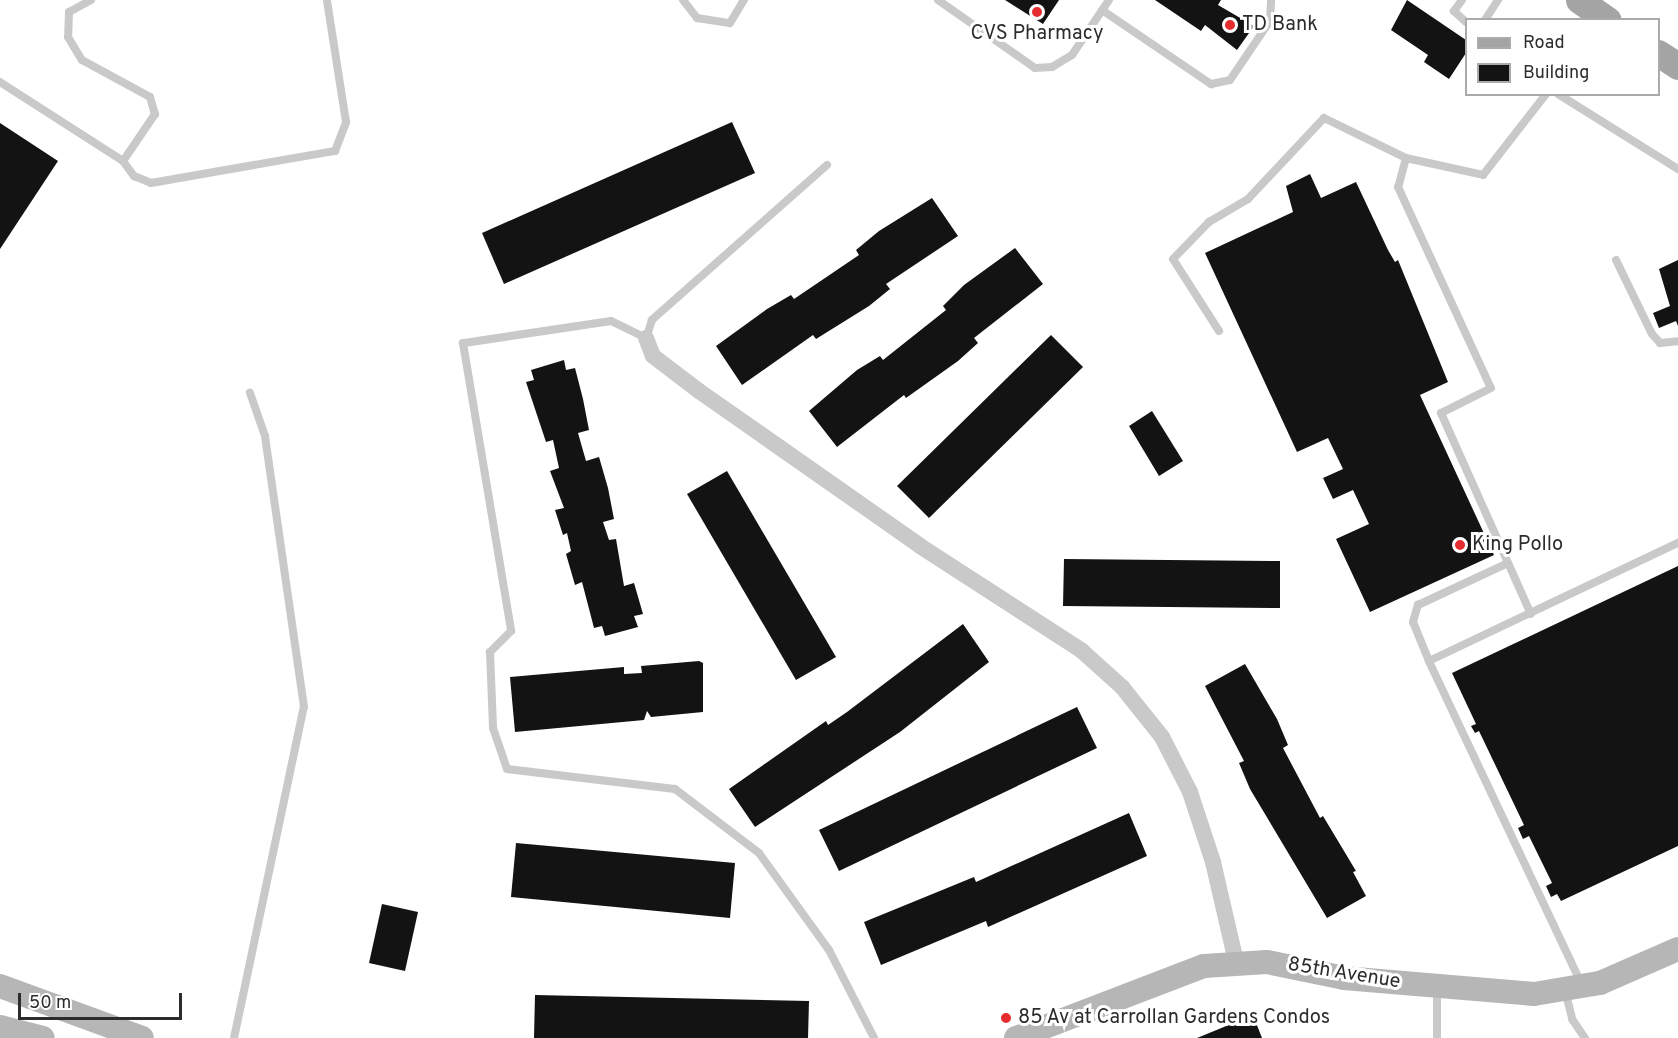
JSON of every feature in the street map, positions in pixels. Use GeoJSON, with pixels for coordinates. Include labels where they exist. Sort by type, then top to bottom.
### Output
{"type":"FeatureCollection","features":[{"type":"Feature","properties":{"kind":"main road"},"geometry":{"type":"LineString","coordinates":[[1579,0],[1605,18]]}},
{"type":"Feature","properties":{"kind":"main road"},"geometry":{"type":"LineString","coordinates":[[1660,42],[1678,49]]}},
{"type":"Feature","properties":{"kind":"main road"},"geometry":{"type":"LineString","coordinates":[[1660,54],[1678,66]]}},
{"type":"Feature","properties":{"kind":"street"},"geometry":{"type":"LineString","coordinates":[[646,338],[653,356],[699,392],[920,546],[1062,638],[1122,687],[1162,737],[1190,792],[1214,862],[1236,962]]}},
{"type":"Feature","properties":{"kind":"street","name":"85th Avenue"},"geometry":{"type":"LineString","coordinates":[[1016,1038],[1162,979],[1204,966],[1236,962],[1267,962],[1344,978],[1508,994],[1574,988],[1678,949]]}},
{"type":"Feature","properties":{"kind":"street"},"geometry":{"type":"LineString","coordinates":[[0,986],[142,1038]]}},
{"type":"Feature","properties":{"kind":"street"},"geometry":{"type":"LineString","coordinates":[[0,1027],[43,1038]]}},
{"type":"Feature","properties":{"kind":"lane"},"geometry":{"type":"LineString","coordinates":[[91,0],[69,12],[68,37],[82,60],[150,97],[155,114],[123,161]]}},
{"type":"Feature","properties":{"kind":"lane"},"geometry":{"type":"LineString","coordinates":[[0,82],[123,161],[134,176],[151,183],[335,151],[346,122],[327,0]]}},
{"type":"Feature","properties":{"kind":"lane"},"geometry":{"type":"LineString","coordinates":[[683,0],[698,18],[730,22],[744,0]]}},
{"type":"Feature","properties":{"kind":"lane"},"geometry":{"type":"LineString","coordinates":[[938,0],[1035,68],[1052,67],[1072,55],[1109,0]]}},
{"type":"Feature","properties":{"kind":"lane"},"geometry":{"type":"LineString","coordinates":[[1102,10],[1211,84],[1230,80],[1270,21],[1272,0]]}},
{"type":"Feature","properties":{"kind":"lane"},"geometry":{"type":"LineString","coordinates":[[1461,0],[1454,11],[1465,20]]}},
{"type":"Feature","properties":{"kind":"lane"},"geometry":{"type":"LineString","coordinates":[[1486,18],[1498,0]]}},
{"type":"Feature","properties":{"kind":"lane"},"geometry":{"type":"LineString","coordinates":[[1219,331],[1173,259],[1209,222],[1248,199],[1324,118],[1406,158],[1484,175],[1544,96]]}},
{"type":"Feature","properties":{"kind":"lane"},"geometry":{"type":"LineString","coordinates":[[1561,96],[1678,169]]}},
{"type":"Feature","properties":{"kind":"lane"},"geometry":{"type":"LineString","coordinates":[[1406,158],[1398,187],[1491,388],[1441,413],[1531,614]]}},
{"type":"Feature","properties":{"kind":"lane"},"geometry":{"type":"LineString","coordinates":[[827,165],[652,320],[646,338],[611,321],[462,344],[511,631],[490,652],[493,728],[507,769],[675,789],[759,853],[829,950],[874,1038]]}},
{"type":"Feature","properties":{"kind":"lane"},"geometry":{"type":"LineString","coordinates":[[1616,260],[1652,334],[1660,343],[1678,341]]}},
{"type":"Feature","properties":{"kind":"lane"},"geometry":{"type":"LineString","coordinates":[[234,1038],[304,707],[265,436],[250,393]]}},
{"type":"Feature","properties":{"kind":"lane"},"geometry":{"type":"LineString","coordinates":[[1429,661],[1678,543]]}},
{"type":"Feature","properties":{"kind":"lane"},"geometry":{"type":"LineString","coordinates":[[1508,563],[1418,605],[1413,622],[1574,988],[1572,1019],[1585,1038]]}},
{"type":"Feature","properties":{"kind":"lane"},"geometry":{"type":"LineString","coordinates":[[1437,988],[1437,1038]]}},
{"type":"Feature","properties":{"kind":"building","name":"CVS Pharmacy"},"geometry":{"type":"Polygon","coordinates":[[[1005,0],[1059,0],[1043,24],[1005,0]]]}},
{"type":"Feature","properties":{"kind":"building","name":"TD Bank"},"geometry":{"type":"Polygon","coordinates":[[[1155,0],[1221,0],[1218,5],[1254,26],[1237,50],[1205,25],[1201,31],[1155,0]]]}},
{"type":"Feature","properties":{"kind":"building"},"geometry":{"type":"Polygon","coordinates":[[[1407,0],[1465,39],[1465,55],[1449,79],[1424,62],[1428,55],[1391,30],[1407,0]]]}},
{"type":"Feature","properties":{"kind":"building"},"geometry":{"type":"Polygon","coordinates":[[[732,122],[755,173],[504,284],[482,233],[732,122]]]}},
{"type":"Feature","properties":{"kind":"building"},"geometry":{"type":"Polygon","coordinates":[[[0,123],[58,161],[0,249],[0,123]]]}},
{"type":"Feature","properties":{"kind":"building"},"geometry":{"type":"Polygon","coordinates":[[[1310,174],[1321,198],[1356,182],[1388,250],[1395,262],[1398,260],[1448,382],[1420,395],[1494,555],[1370,612],[1336,539],[1369,524],[1353,490],[1333,499],[1323,478],[1343,469],[1328,438],[1297,452],[1205,253],[1293,212],[1286,186],[1310,174]]]}},
{"type":"Feature","properties":{"kind":"building"},"geometry":{"type":"Polygon","coordinates":[[[932,198],[958,236],[886,284],[890,289],[869,306],[816,339],[813,335],[742,385],[716,346],[767,309],[791,295],[794,299],[859,255],[856,250],[879,231],[932,198]]]}},
{"type":"Feature","properties":{"kind":"building"},"geometry":{"type":"Polygon","coordinates":[[[1015,248],[1043,284],[974,338],[978,343],[958,361],[906,398],[904,395],[837,447],[809,411],[857,370],[880,356],[883,360],[946,310],[943,306],[964,285],[1015,248]]]}},
{"type":"Feature","properties":{"kind":"building"},"geometry":{"type":"Polygon","coordinates":[[[1678,260],[1678,326],[1676,321],[1659,328],[1653,313],[1670,306],[1659,269],[1678,260]]]}},
{"type":"Feature","properties":{"kind":"building"},"geometry":{"type":"Polygon","coordinates":[[[1051,335],[1083,367],[929,518],[897,486],[1051,335]]]}},
{"type":"Feature","properties":{"kind":"building"},"geometry":{"type":"Polygon","coordinates":[[[564,360],[566,370],[575,368],[583,399],[589,430],[578,433],[586,461],[599,457],[608,488],[614,519],[603,522],[609,540],[616,539],[624,586],[634,583],[643,614],[634,616],[638,627],[605,636],[602,626],[594,628],[582,582],[575,585],[566,554],[571,551],[567,533],[563,535],[555,510],[564,508],[550,471],[559,468],[553,440],[546,442],[526,382],[534,380],[531,370],[564,360]]]}},
{"type":"Feature","properties":{"kind":"building"},"geometry":{"type":"Polygon","coordinates":[[[1152,411],[1183,461],[1159,476],[1129,426],[1152,411]]]}},
{"type":"Feature","properties":{"kind":"building"},"geometry":{"type":"Polygon","coordinates":[[[727,471],[836,657],[796,680],[687,494],[727,471]]]}},
{"type":"Feature","properties":{"kind":"building"},"geometry":{"type":"Polygon","coordinates":[[[1064,559],[1280,561],[1280,608],[1063,606],[1064,559]]]}},
{"type":"Feature","properties":{"kind":"building"},"geometry":{"type":"Polygon","coordinates":[[[1678,566],[1678,846],[1561,901],[1557,894],[1551,897],[1546,886],[1552,883],[1529,836],[1523,839],[1518,828],[1524,825],[1479,731],[1475,733],[1471,726],[1476,724],[1452,673],[1678,566]]]}},
{"type":"Feature","properties":{"kind":"building"},"geometry":{"type":"Polygon","coordinates":[[[963,624],[989,662],[900,732],[755,827],[729,789],[826,721],[828,725],[847,712],[963,624]]]}},
{"type":"Feature","properties":{"kind":"building"},"geometry":{"type":"Polygon","coordinates":[[[699,661],[703,663],[703,712],[651,717],[647,711],[644,720],[515,732],[510,677],[624,667],[624,674],[642,673],[641,666],[699,661]]]}},
{"type":"Feature","properties":{"kind":"building"},"geometry":{"type":"Polygon","coordinates":[[[1245,664],[1277,719],[1288,745],[1283,748],[1320,818],[1323,816],[1356,871],[1353,872],[1366,896],[1327,918],[1250,789],[1239,763],[1244,761],[1205,686],[1245,664]]]}},
{"type":"Feature","properties":{"kind":"building"},"geometry":{"type":"Polygon","coordinates":[[[1077,707],[1097,748],[839,871],[819,830],[1077,707]]]}},
{"type":"Feature","properties":{"kind":"building"},"geometry":{"type":"Polygon","coordinates":[[[1129,813],[1147,856],[988,927],[986,921],[881,965],[864,922],[974,877],[976,882],[1129,813]]]}},
{"type":"Feature","properties":{"kind":"building"},"geometry":{"type":"Polygon","coordinates":[[[516,843],[735,863],[730,918],[511,897],[516,843]]]}},
{"type":"Feature","properties":{"kind":"building"},"geometry":{"type":"Polygon","coordinates":[[[382,904],[418,912],[405,971],[369,963],[382,904]]]}},
{"type":"Feature","properties":{"kind":"building"},"geometry":{"type":"Polygon","coordinates":[[[535,995],[809,1001],[808,1038],[534,1038],[535,995]]]}},
{"type":"Feature","properties":{"kind":"building"},"geometry":{"type":"Polygon","coordinates":[[[1253,1015],[1262,1038],[1197,1038],[1253,1015]]]}},
{"type":"Feature","properties":{"kind":"place","name":"CVS Pharmacy"},"geometry":{"type":"Point","coordinates":[1037,12]}},
{"type":"Feature","properties":{"kind":"place","name":"TD Bank"},"geometry":{"type":"Point","coordinates":[1230,25]}},
{"type":"Feature","properties":{"kind":"place","name":"King Pollo"},"geometry":{"type":"Point","coordinates":[1460,545]}},
{"type":"Feature","properties":{"kind":"place","name":"85 Av at Carrollan Gardens Condos"},"geometry":{"type":"Point","coordinates":[1006,1018]}}]}
